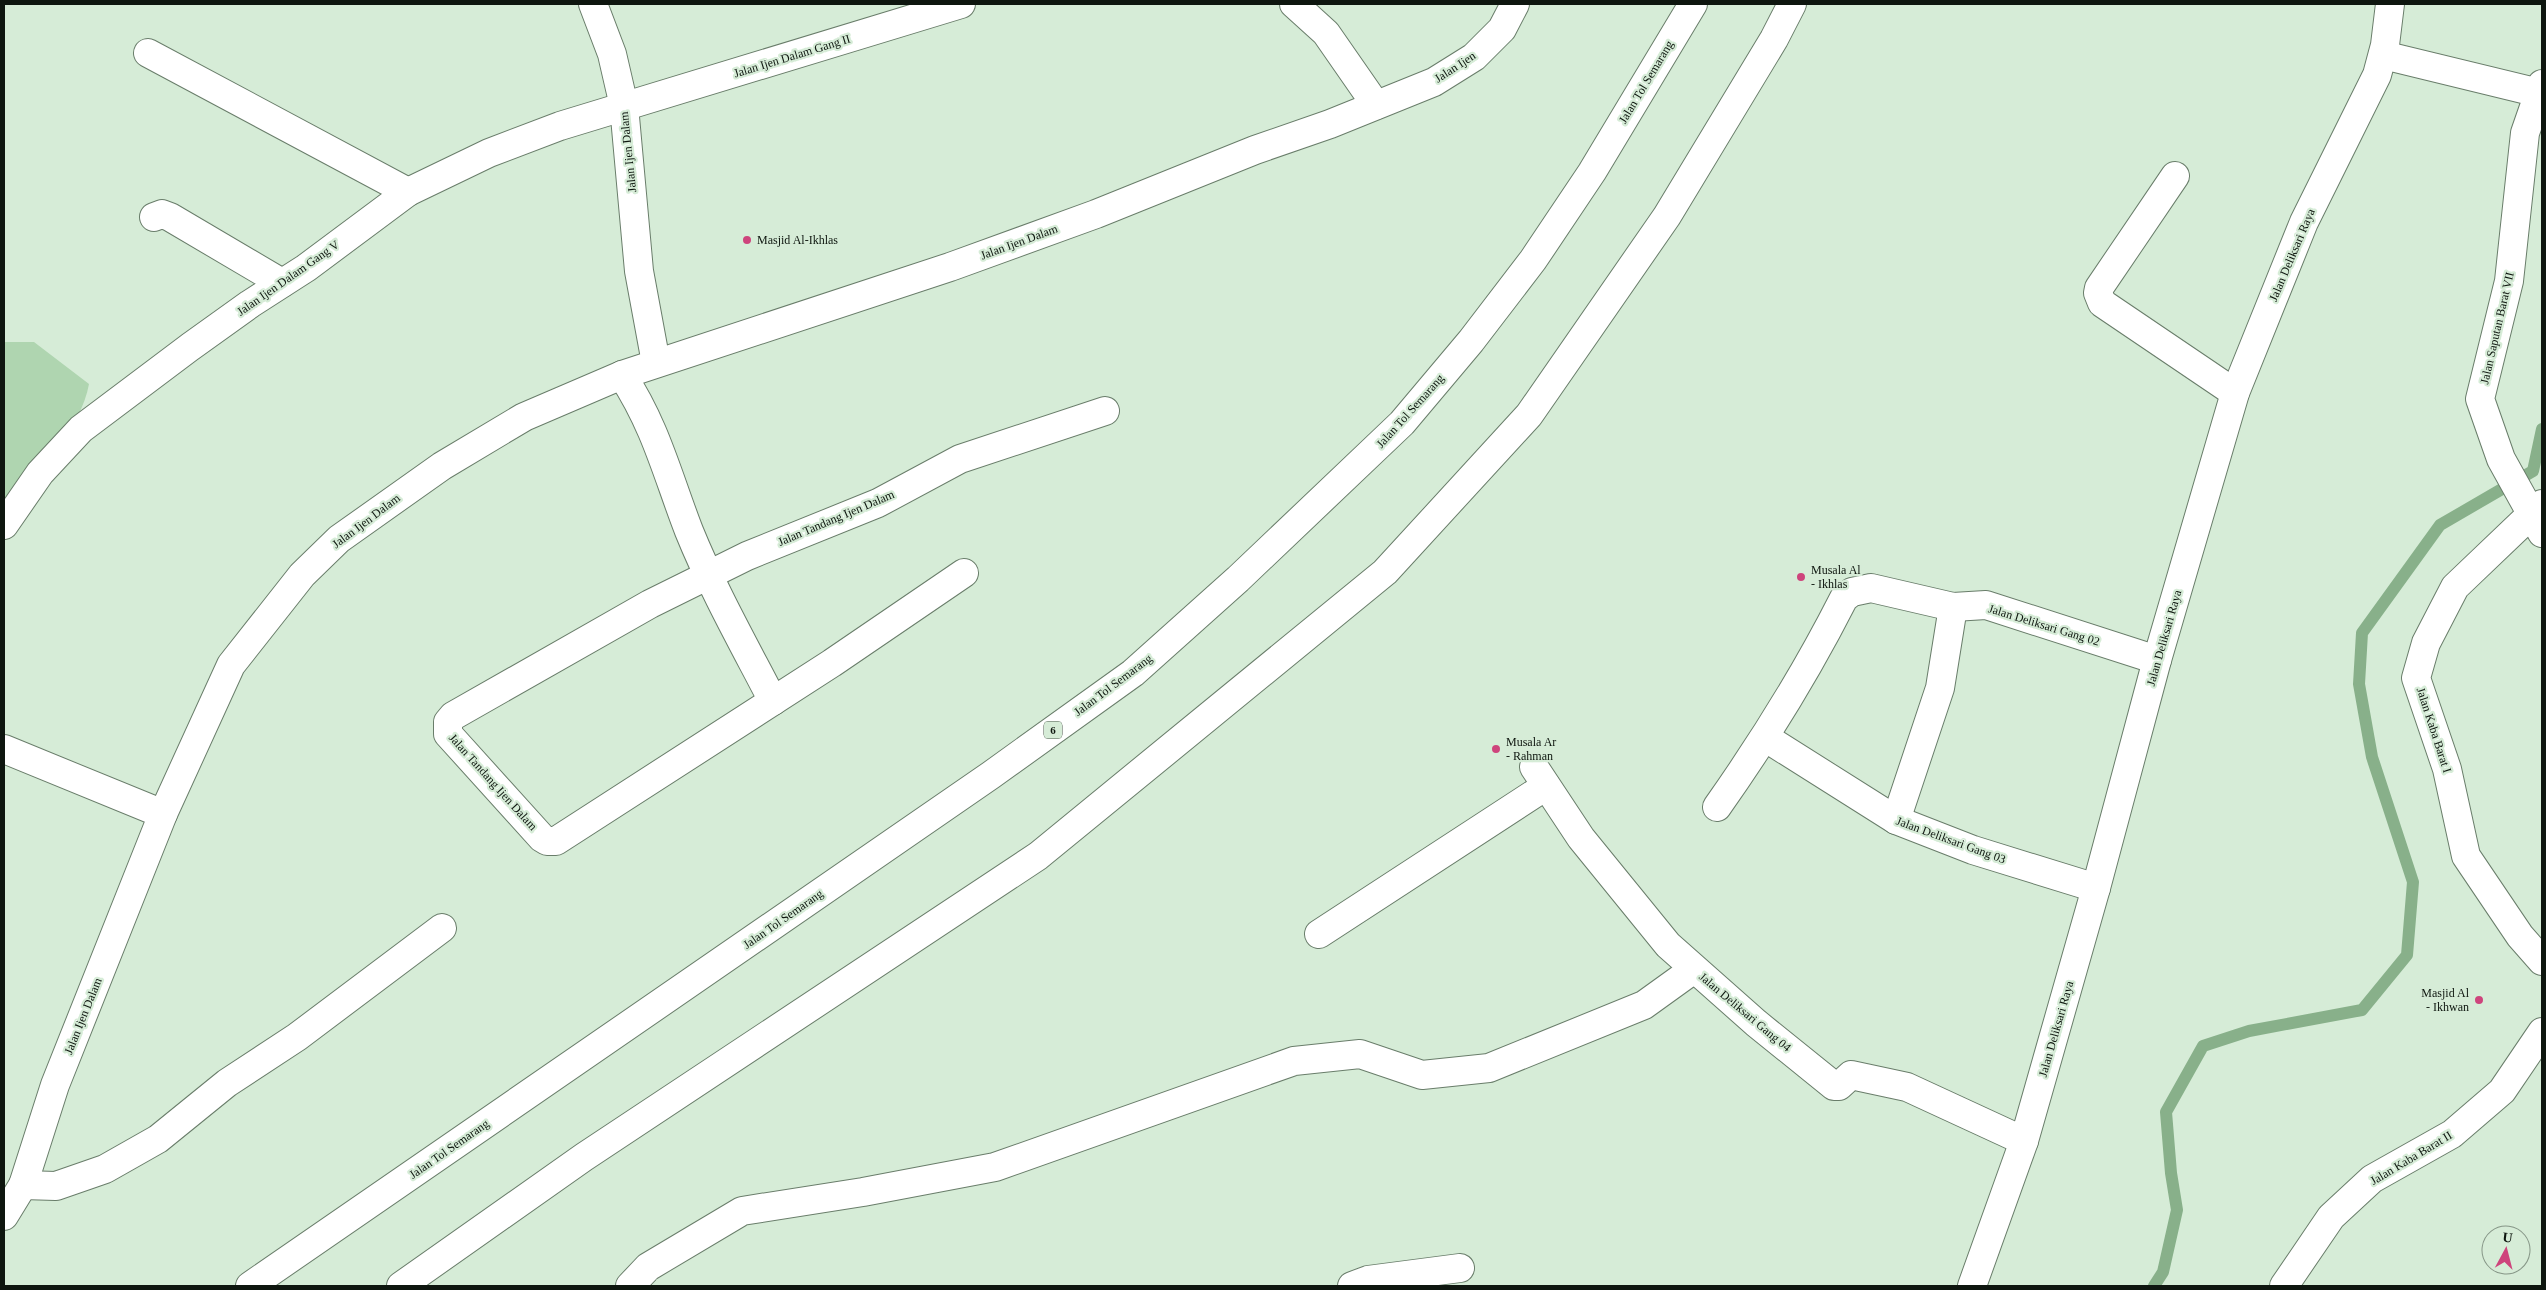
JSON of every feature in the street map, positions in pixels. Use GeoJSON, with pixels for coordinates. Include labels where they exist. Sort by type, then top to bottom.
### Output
{"type":"FeatureCollection","features":[{"type":"Feature","properties":{"kind":"main road","name":"Jalan Ijen Dalam"},"geometry":{"type":"LineString","coordinates":[[593,4],[612,54],[624,106],[639,271],[656,363]]}},
{"type":"Feature","properties":{"kind":"main road","name":"Jalan Ijen Dalam Gang II"},"geometry":{"type":"LineString","coordinates":[[624,106],[961,4]]}},
{"type":"Feature","properties":{"kind":"main road"},"geometry":{"type":"LineString","coordinates":[[1294,4],[1326,33],[1376,105]]}},
{"type":"Feature","properties":{"kind":"main road","name":"Jalan Ijen"},"geometry":{"type":"LineString","coordinates":[[1376,105],[1434,82],[1474,57],[1502,29],[1515,4]]}},
{"type":"Feature","properties":{"kind":"main road","name":"Jalan Tol Semarang"},"geometry":{"type":"LineString","coordinates":[[250,1286],[991,775],[1134,672],[1238,579],[1394,430],[1471,341],[1533,260],[1592,172],[1693,4]]}},
{"type":"Feature","properties":{"kind":"main road"},"geometry":{"type":"LineString","coordinates":[[400,1286],[584,1157],[1038,856],[1385,572],[1529,415],[1667,216],[1774,39],[1792,4]]}},
{"type":"Feature","properties":{"kind":"main road","name":"Jalan Deliksari Raya"},"geometry":{"type":"LineString","coordinates":[[1972,1286],[2024,1142],[2096,888],[2157,660],[2235,393],[2304,222],[2377,76],[2383,55],[2390,4]]}},
{"type":"Feature","properties":{"kind":"main road"},"geometry":{"type":"LineString","coordinates":[[148,53],[408,192]]}},
{"type":"Feature","properties":{"kind":"main road"},"geometry":{"type":"LineString","coordinates":[[2383,55],[2541,88]]}},
{"type":"Feature","properties":{"kind":"main road","name":"Jalan Saputan Barat VII"},"geometry":{"type":"LineString","coordinates":[[2535,514],[2501,459],[2480,399],[2509,281],[2526,133],[2541,88]]}},
{"type":"Feature","properties":{"kind":"main road","name":"Jalan Ijen Dalam"},"geometry":{"type":"LineString","coordinates":[[4,1216],[23,1186],[56,1085],[163,814],[231,665],[302,574],[339,539],[442,466],[524,417],[622,375],[950,267],[1096,214],[1376,105]]}},
{"type":"Feature","properties":{"kind":"main road","name":"Jalan Ijen Dalam Gang V"},"geometry":{"type":"LineString","coordinates":[[4,525],[40,473],[81,429],[190,347],[306,268],[408,192],[489,153],[560,126],[624,106]]}},
{"type":"Feature","properties":{"kind":"main road"},"geometry":{"type":"LineString","coordinates":[[2175,176],[2099,288],[2098,294],[2102,303],[2235,393]]}},
{"type":"Feature","properties":{"kind":"main road"},"geometry":{"type":"LineString","coordinates":[[154,217],[162,214],[170,217],[282,283]]}},
{"type":"Feature","properties":{"kind":"main road"},"geometry":{"type":"LineString","coordinates":[[622,375],[641,404],[663,453],[689,531],[718,598],[774,701]]}},
{"type":"Feature","properties":{"kind":"main road","name":"Jalan Tandang Ijen Dalam"},"geometry":{"type":"LineString","coordinates":[[964,573],[774,701],[563,837],[551,842],[544,839],[529,824],[448,734],[448,722],[453,716],[650,604],[747,556],[878,503],[960,459],[1105,411]]}},
{"type":"Feature","properties":{"kind":"main road","name":"Jalan Kaba Barat I"},"geometry":{"type":"LineString","coordinates":[[2535,514],[2454,587],[2426,643],[2416,678],[2447,769],[2466,856],[2520,936],[2542,961]]}},
{"type":"Feature","properties":{"kind":"main road","name":"Jalan Deliksari Gang 02"},"geometry":{"type":"LineString","coordinates":[[1766,738],[1811,664],[1844,598],[1852,592],[1871,588],[1953,607],[1986,605],[2157,660]]}},
{"type":"Feature","properties":{"kind":"main road"},"geometry":{"type":"LineString","coordinates":[[1896,820],[1940,688],[1953,607]]}},
{"type":"Feature","properties":{"kind":"main road"},"geometry":{"type":"LineString","coordinates":[[1717,807],[1766,738]]}},
{"type":"Feature","properties":{"kind":"main road","name":"Jalan Deliksari Gang 03"},"geometry":{"type":"LineString","coordinates":[[1766,738],[1896,820],[1973,850],[2096,888]]}},
{"type":"Feature","properties":{"kind":"main road"},"geometry":{"type":"LineString","coordinates":[[4,749],[163,814]]}},
{"type":"Feature","properties":{"kind":"main road","name":"Jalan Deliksari Gang 04"},"geometry":{"type":"LineString","coordinates":[[1319,934],[1540,776],[1587,845],[1668,945],[1756,1023],[1835,1086],[1839,1086],[1851,1074],[1907,1087],[2024,1142]]}},
{"type":"Feature","properties":{"kind":"main road"},"geometry":{"type":"LineString","coordinates":[[23,1186],[56,1186],[96,1172],[158,1139],[227,1083],[298,1037],[442,928]]}},
{"type":"Feature","properties":{"kind":"main road"},"geometry":{"type":"LineString","coordinates":[[630,1286],[648,1267],[742,1211],[863,1192],[994,1167],[1294,1061],[1360,1054],[1422,1075],[1488,1068],[1644,1005],[1694,969]]}},
{"type":"Feature","properties":{"kind":"main road","name":"Jalan Kaba Barat II"},"geometry":{"type":"LineString","coordinates":[[2284,1286],[2331,1217],[2372,1179],[2452,1134],[2502,1091],[2542,1032]]}},
{"type":"Feature","properties":{"kind":"main road"},"geometry":{"type":"LineString","coordinates":[[1352,1286],[1368,1280],[1460,1268]]}},
{"type":"Feature","properties":{"kind":"green space"},"geometry":{"type":"Polygon","coordinates":[[[4,342],[34,342],[89,384],[85,401],[68,432],[58,447],[11,502],[4,496],[4,342]]]}},
{"type":"Feature","properties":{"kind":"waterway"},"geometry":{"type":"LineString","coordinates":[[2154,1286],[2163,1272],[2177,1210],[2171,1173],[2166,1112],[2203,1046],[2249,1031],[2362,1010],[2407,955],[2413,882],[2372,757],[2359,684],[2362,633],[2440,525],[2533,471],[2542,429]]}},
{"type":"Feature","properties":{"kind":"place","name":"Masjid Al-Ikhlas"},"geometry":{"type":"Point","coordinates":[747,240]}},
{"type":"Feature","properties":{"kind":"place","name":"Musala Al - Ikhlas"},"geometry":{"type":"Point","coordinates":[1801,577]}},
{"type":"Feature","properties":{"kind":"place","name":"Musala Ar - Rahman"},"geometry":{"type":"Point","coordinates":[1496,749]}},
{"type":"Feature","properties":{"kind":"place","name":"Masjid Al - Ikhwan"},"geometry":{"type":"Point","coordinates":[2479,1000]}}]}
